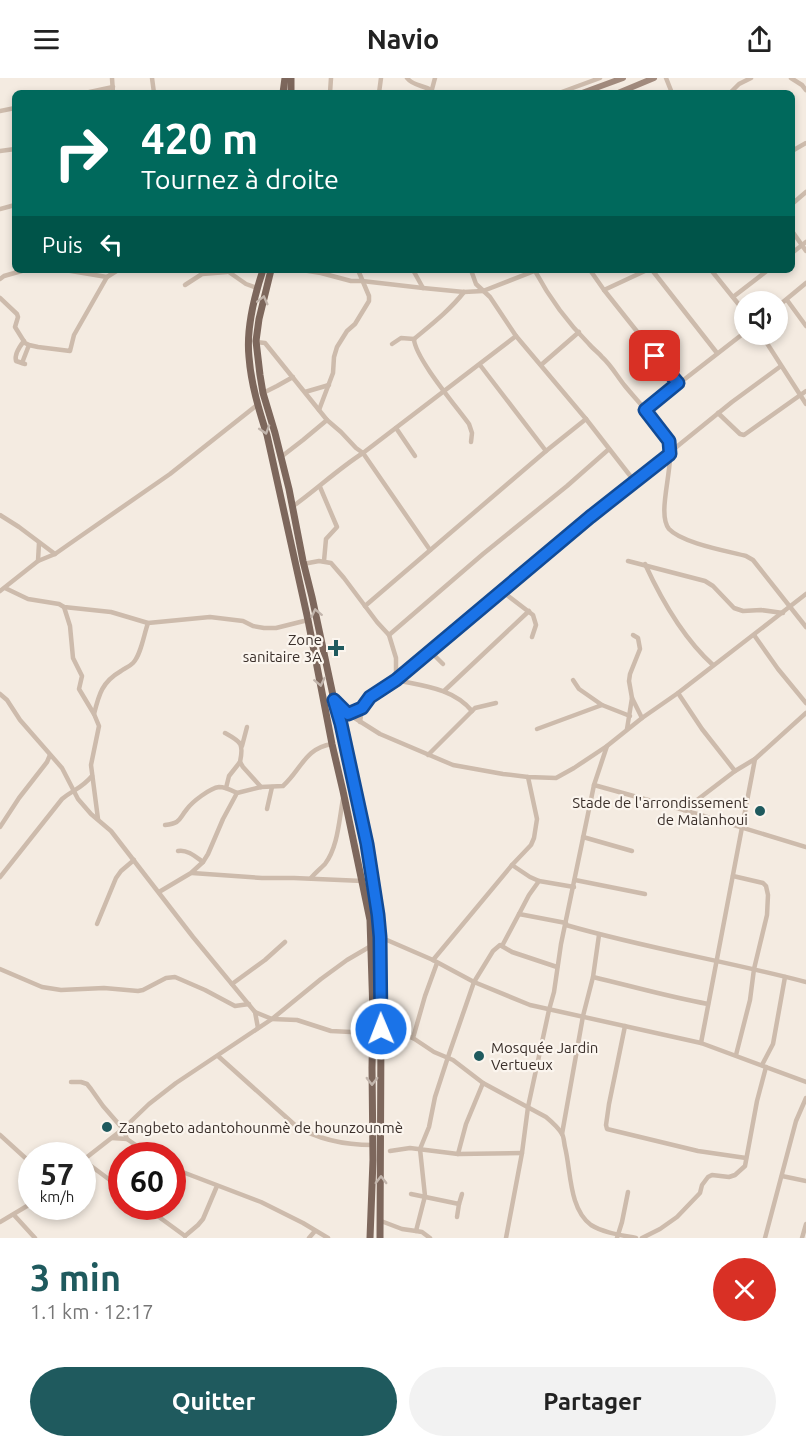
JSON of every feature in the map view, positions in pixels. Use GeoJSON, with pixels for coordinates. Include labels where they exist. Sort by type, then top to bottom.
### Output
{"type":"FeatureCollection","features":[{"type":"Feature","properties":{"kind":"main road"},"geometry":{"type":"LineString","coordinates":[[590,90],[623,78]]}},
{"type":"Feature","properties":{"kind":"main road"},"geometry":{"type":"LineString","coordinates":[[625,90],[654,78]]}},
{"type":"Feature","properties":{"kind":"main road"},"geometry":{"type":"LineString","coordinates":[[262,273],[257,288],[248,343],[249,358],[257,405],[269,444],[308,620],[370,920],[373,1014],[370,1238]]}},
{"type":"Feature","properties":{"kind":"main road"},"geometry":{"type":"LineString","coordinates":[[270,273],[256,342],[263,393],[281,457],[303,564],[341,724],[367,844],[378,915],[381,1029],[380,1238]]}},
{"type":"Feature","properties":{"kind":"street"},"geometry":{"type":"LineString","coordinates":[[112,78],[112,90]]}},
{"type":"Feature","properties":{"kind":"street"},"geometry":{"type":"LineString","coordinates":[[407,78],[412,84],[426,87],[429,90]]}},
{"type":"Feature","properties":{"kind":"street"},"geometry":{"type":"LineString","coordinates":[[568,90],[600,78]]}},
{"type":"Feature","properties":{"kind":"street"},"geometry":{"type":"LineString","coordinates":[[733,90],[751,78]]}},
{"type":"Feature","properties":{"kind":"street"},"geometry":{"type":"LineString","coordinates":[[790,78],[806,90]]}},
{"type":"Feature","properties":{"kind":"street"},"geometry":{"type":"LineString","coordinates":[[98,90],[112,87]]}},
{"type":"Feature","properties":{"kind":"street"},"geometry":{"type":"LineString","coordinates":[[795,234],[805,246]]}},
{"type":"Feature","properties":{"kind":"street"},"geometry":{"type":"LineString","coordinates":[[0,279],[14,273]]}},
{"type":"Feature","properties":{"kind":"street"},"geometry":{"type":"LineString","coordinates":[[83,273],[107,277]]}},
{"type":"Feature","properties":{"kind":"street"},"geometry":{"type":"LineString","coordinates":[[0,298],[17,314],[15,327],[26,343],[70,351],[74,335],[107,277],[113,273]]}},
{"type":"Feature","properties":{"kind":"street"},"geometry":{"type":"LineString","coordinates":[[185,285],[201,273]]}},
{"type":"Feature","properties":{"kind":"street"},"geometry":{"type":"LineString","coordinates":[[230,273],[246,284],[257,288]]}},
{"type":"Feature","properties":{"kind":"street"},"geometry":{"type":"LineString","coordinates":[[321,273],[351,281],[464,291],[483,291],[528,273]]}},
{"type":"Feature","properties":{"kind":"street"},"geometry":{"type":"LineString","coordinates":[[319,410],[333,373],[337,347],[346,331],[356,324],[369,302],[360,273]]}},
{"type":"Feature","properties":{"kind":"street"},"geometry":{"type":"LineString","coordinates":[[415,273],[423,288]]}},
{"type":"Feature","properties":{"kind":"street"},"geometry":{"type":"LineString","coordinates":[[472,273],[476,284],[490,297],[516,336],[586,419],[635,482]]}},
{"type":"Feature","properties":{"kind":"street"},"geometry":{"type":"LineString","coordinates":[[538,273],[548,294],[589,344],[603,357],[669,441],[665,520],[670,529],[676,535],[687,539],[750,557],[806,627]]}},
{"type":"Feature","properties":{"kind":"street"},"geometry":{"type":"LineString","coordinates":[[592,273],[678,383]]}},
{"type":"Feature","properties":{"kind":"street"},"geometry":{"type":"LineString","coordinates":[[604,290],[641,273]]}},
{"type":"Feature","properties":{"kind":"street"},"geometry":{"type":"LineString","coordinates":[[654,273],[717,353]]}},
{"type":"Feature","properties":{"kind":"street"},"geometry":{"type":"LineString","coordinates":[[713,273],[733,297],[764,273]]}},
{"type":"Feature","properties":{"kind":"street"},"geometry":{"type":"LineString","coordinates":[[788,299],[806,283]]}},
{"type":"Feature","properties":{"kind":"street"},"geometry":{"type":"LineString","coordinates":[[392,344],[401,338],[414,339],[457,301],[464,291]]}},
{"type":"Feature","properties":{"kind":"street"},"geometry":{"type":"LineString","coordinates":[[788,301],[806,326]]}},
{"type":"Feature","properties":{"kind":"street"},"geometry":{"type":"LineString","coordinates":[[541,365],[579,332]]}},
{"type":"Feature","properties":{"kind":"street"},"geometry":{"type":"LineString","coordinates":[[292,507],[516,336]]}},
{"type":"Feature","properties":{"kind":"street"},"geometry":{"type":"LineString","coordinates":[[414,339],[416,348],[469,424],[472,434],[471,442]]}},
{"type":"Feature","properties":{"kind":"street"},"geometry":{"type":"LineString","coordinates":[[645,410],[734,340]]}},
{"type":"Feature","properties":{"kind":"street"},"geometry":{"type":"LineString","coordinates":[[256,342],[266,343],[327,420],[363,453],[430,550]]}},
{"type":"Feature","properties":{"kind":"street"},"geometry":{"type":"LineString","coordinates":[[23,363],[26,343]]}},
{"type":"Feature","properties":{"kind":"street"},"geometry":{"type":"LineString","coordinates":[[768,345],[806,404]]}},
{"type":"Feature","properties":{"kind":"street"},"geometry":{"type":"LineString","coordinates":[[480,365],[546,451]]}},
{"type":"Feature","properties":{"kind":"street"},"geometry":{"type":"LineString","coordinates":[[360,722],[362,708],[370,697],[431,652],[590,517],[718,413],[781,366]]}},
{"type":"Feature","properties":{"kind":"street"},"geometry":{"type":"LineString","coordinates":[[263,393],[293,377]]}},
{"type":"Feature","properties":{"kind":"street"},"geometry":{"type":"LineString","coordinates":[[305,392],[329,385]]}},
{"type":"Feature","properties":{"kind":"street"},"geometry":{"type":"LineString","coordinates":[[718,413],[740,434],[744,435],[806,391]]}},
{"type":"Feature","properties":{"kind":"street"},"geometry":{"type":"LineString","coordinates":[[2,590],[38,561],[55,554],[170,474],[257,405]]}},
{"type":"Feature","properties":{"kind":"street"},"geometry":{"type":"LineString","coordinates":[[365,606],[586,419]]}},
{"type":"Feature","properties":{"kind":"street"},"geometry":{"type":"LineString","coordinates":[[281,457],[327,420]]}},
{"type":"Feature","properties":{"kind":"street"},"geometry":{"type":"LineString","coordinates":[[396,428],[415,456]]}},
{"type":"Feature","properties":{"kind":"street"},"geometry":{"type":"LineString","coordinates":[[389,635],[609,449]]}},
{"type":"Feature","properties":{"kind":"street"},"geometry":{"type":"LineString","coordinates":[[320,487],[337,527],[326,539],[324,561]]}},
{"type":"Feature","properties":{"kind":"street"},"geometry":{"type":"LineString","coordinates":[[0,515],[55,554]]}},
{"type":"Feature","properties":{"kind":"street"},"geometry":{"type":"LineString","coordinates":[[38,561],[39,543]]}},
{"type":"Feature","properties":{"kind":"street"},"geometry":{"type":"LineString","coordinates":[[303,564],[324,561],[336,568],[389,635],[396,658],[396,680]]}},
{"type":"Feature","properties":{"kind":"street"},"geometry":{"type":"LineString","coordinates":[[628,561],[705,581],[738,610],[783,613]]}},
{"type":"Feature","properties":{"kind":"street"},"geometry":{"type":"LineString","coordinates":[[645,564],[654,584],[684,633],[713,665]]}},
{"type":"Feature","properties":{"kind":"street"},"geometry":{"type":"LineString","coordinates":[[2,590],[64,607],[111,612],[148,623],[210,617],[243,621],[264,628],[276,628],[308,620]]}},
{"type":"Feature","properties":{"kind":"street"},"geometry":{"type":"LineString","coordinates":[[503,592],[533,615],[536,625],[532,637]]}},
{"type":"Feature","properties":{"kind":"street"},"geometry":{"type":"LineString","coordinates":[[334,700],[348,714],[380,734],[462,767],[528,777],[556,778],[607,746],[642,717],[678,693],[806,594]]}},
{"type":"Feature","properties":{"kind":"street"},"geometry":{"type":"LineString","coordinates":[[64,607],[70,626],[73,658],[82,676],[79,689],[99,726],[91,765],[98,820]]}},
{"type":"Feature","properties":{"kind":"street"},"geometry":{"type":"LineString","coordinates":[[444,691],[529,611]]}},
{"type":"Feature","properties":{"kind":"street"},"geometry":{"type":"LineString","coordinates":[[94,714],[100,691],[106,682],[130,666],[137,657],[148,623]]}},
{"type":"Feature","properties":{"kind":"street"},"geometry":{"type":"LineString","coordinates":[[627,729],[632,698],[630,674],[640,649],[638,638],[633,635]]}},
{"type":"Feature","properties":{"kind":"street"},"geometry":{"type":"LineString","coordinates":[[754,635],[806,703]]}},
{"type":"Feature","properties":{"kind":"street"},"geometry":{"type":"LineString","coordinates":[[431,652],[443,664]]}},
{"type":"Feature","properties":{"kind":"street"},"geometry":{"type":"LineString","coordinates":[[396,680],[444,691],[464,702],[472,711]]}},
{"type":"Feature","properties":{"kind":"street"},"geometry":{"type":"LineString","coordinates":[[573,680],[579,689],[602,705],[630,716]]}},
{"type":"Feature","properties":{"kind":"street"},"geometry":{"type":"LineString","coordinates":[[678,693],[702,729],[735,771]]}},
{"type":"Feature","properties":{"kind":"street"},"geometry":{"type":"LineString","coordinates":[[0,694],[62,768],[78,799],[111,831],[193,937],[249,1004],[255,1012],[258,1028]]}},
{"type":"Feature","properties":{"kind":"street"},"geometry":{"type":"LineString","coordinates":[[632,698],[642,717]]}},
{"type":"Feature","properties":{"kind":"street"},"geometry":{"type":"LineString","coordinates":[[428,755],[472,711],[479,706],[496,703]]}},
{"type":"Feature","properties":{"kind":"street"},"geometry":{"type":"LineString","coordinates":[[537,729],[602,705]]}},
{"type":"Feature","properties":{"kind":"street"},"geometry":{"type":"LineString","coordinates":[[348,714],[362,708]]}},
{"type":"Feature","properties":{"kind":"street"},"geometry":{"type":"LineString","coordinates":[[684,810],[754,759],[806,714]]}},
{"type":"Feature","properties":{"kind":"street"},"geometry":{"type":"LineString","coordinates":[[226,788],[230,776],[240,762],[247,727]]}},
{"type":"Feature","properties":{"kind":"street"},"geometry":{"type":"LineString","coordinates":[[225,733],[242,746]]}},
{"type":"Feature","properties":{"kind":"street"},"geometry":{"type":"LineString","coordinates":[[165,825],[179,822],[188,807],[219,787],[237,793],[261,787],[283,786],[308,755],[322,746],[332,744]]}},
{"type":"Feature","properties":{"kind":"street"},"geometry":{"type":"LineString","coordinates":[[506,1238],[528,1107],[554,992],[583,837],[594,785],[607,746]]}},
{"type":"Feature","properties":{"kind":"street"},"geometry":{"type":"LineString","coordinates":[[0,827],[50,755]]}},
{"type":"Feature","properties":{"kind":"street"},"geometry":{"type":"LineString","coordinates":[[701,1043],[754,759]]}},
{"type":"Feature","properties":{"kind":"street"},"geometry":{"type":"LineString","coordinates":[[240,762],[261,787]]}},
{"type":"Feature","properties":{"kind":"street"},"geometry":{"type":"LineString","coordinates":[[0,877],[54,807],[73,790],[84,785],[92,776]]}},
{"type":"Feature","properties":{"kind":"street"},"geometry":{"type":"LineString","coordinates":[[413,1038],[435,961],[512,865],[531,845],[536,827],[536,812],[528,777]]}},
{"type":"Feature","properties":{"kind":"street"},"geometry":{"type":"LineString","coordinates":[[594,785],[806,847]]}},
{"type":"Feature","properties":{"kind":"street"},"geometry":{"type":"LineString","coordinates":[[267,809],[273,787]]}},
{"type":"Feature","properties":{"kind":"street"},"geometry":{"type":"LineString","coordinates":[[310,878],[326,863],[336,840],[343,791]]}},
{"type":"Feature","properties":{"kind":"street"},"geometry":{"type":"LineString","coordinates":[[159,892],[191,873],[203,862],[237,793]]}},
{"type":"Feature","properties":{"kind":"street"},"geometry":{"type":"LineString","coordinates":[[583,837],[632,851]]}},
{"type":"Feature","properties":{"kind":"street"},"geometry":{"type":"LineString","coordinates":[[178,851],[187,852],[203,862]]}},
{"type":"Feature","properties":{"kind":"street"},"geometry":{"type":"LineString","coordinates":[[97,924],[116,878],[134,860]]}},
{"type":"Feature","properties":{"kind":"street"},"geometry":{"type":"LineString","coordinates":[[512,865],[539,881],[574,887]]}},
{"type":"Feature","properties":{"kind":"street"},"geometry":{"type":"LineString","coordinates":[[191,873],[363,881]]}},
{"type":"Feature","properties":{"kind":"street"},"geometry":{"type":"LineString","coordinates":[[732,876],[763,883],[767,889],[769,904],[754,969],[750,1000],[736,1055]]}},
{"type":"Feature","properties":{"kind":"street"},"geometry":{"type":"LineString","coordinates":[[575,880],[645,894]]}},
{"type":"Feature","properties":{"kind":"street"},"geometry":{"type":"LineString","coordinates":[[502,946],[539,881]]}},
{"type":"Feature","properties":{"kind":"street"},"geometry":{"type":"LineString","coordinates":[[519,914],[566,924],[599,935],[806,982]]}},
{"type":"Feature","properties":{"kind":"street"},"geometry":{"type":"LineString","coordinates":[[599,935],[562,1134],[577,1208],[592,1225],[618,1236],[636,1238]]}},
{"type":"Feature","properties":{"kind":"street"},"geometry":{"type":"LineString","coordinates":[[380,937],[435,961],[474,982],[530,1005],[701,1043],[806,1082]]}},
{"type":"Feature","properties":{"kind":"street"},"geometry":{"type":"LineString","coordinates":[[232,984],[285,942]]}},
{"type":"Feature","properties":{"kind":"street"},"geometry":{"type":"LineString","coordinates":[[96,1151],[176,1083],[272,1019],[321,979],[371,946]]}},
{"type":"Feature","properties":{"kind":"street"},"geometry":{"type":"LineString","coordinates":[[416,1231],[425,1196],[420,1149],[429,1127],[447,1057],[474,982],[497,946],[557,967]]}},
{"type":"Feature","properties":{"kind":"street"},"geometry":{"type":"LineString","coordinates":[[0,969],[42,987],[61,990],[104,988],[138,991],[171,976],[235,1006],[249,1004]]}},
{"type":"Feature","properties":{"kind":"street"},"geometry":{"type":"LineString","coordinates":[[593,977],[708,1004]]}},
{"type":"Feature","properties":{"kind":"street"},"geometry":{"type":"LineString","coordinates":[[642,1238],[677,1217],[700,1193],[708,1177],[712,1175],[729,1177],[739,1173],[745,1166],[764,1066],[773,1044],[785,977]]}},
{"type":"Feature","properties":{"kind":"street"},"geometry":{"type":"LineString","coordinates":[[255,1012],[272,1019],[297,1020],[373,1039]]}},
{"type":"Feature","properties":{"kind":"street"},"geometry":{"type":"LineString","coordinates":[[625,1026],[609,1104],[607,1129],[698,1151],[746,1158]]}},
{"type":"Feature","properties":{"kind":"street"},"geometry":{"type":"LineString","coordinates":[[381,1029],[413,1038],[434,1052],[453,1060],[483,1083],[546,1117],[562,1134]]}},
{"type":"Feature","properties":{"kind":"street"},"geometry":{"type":"LineString","coordinates":[[218,1056],[296,1126],[327,1139],[355,1145],[373,1145]]}},
{"type":"Feature","properties":{"kind":"street"},"geometry":{"type":"LineString","coordinates":[[71,1082],[87,1084],[123,1129],[127,1139]]}},
{"type":"Feature","properties":{"kind":"street"},"geometry":{"type":"LineString","coordinates":[[458,1154],[466,1124],[483,1083]]}},
{"type":"Feature","properties":{"kind":"street"},"geometry":{"type":"LineString","coordinates":[[765,1238],[796,1121],[806,1098]]}},
{"type":"Feature","properties":{"kind":"street"},"geometry":{"type":"LineString","coordinates":[[0,1135],[18,1151]]}},
{"type":"Feature","properties":{"kind":"street"},"geometry":{"type":"LineString","coordinates":[[112,1138],[127,1139],[131,1142]]}},
{"type":"Feature","properties":{"kind":"street"},"geometry":{"type":"LineString","coordinates":[[390,1151],[410,1148],[458,1154],[522,1153]]}},
{"type":"Feature","properties":{"kind":"street"},"geometry":{"type":"LineString","coordinates":[[186,1173],[261,1202],[328,1238]]}},
{"type":"Feature","properties":{"kind":"street"},"geometry":{"type":"LineString","coordinates":[[782,1176],[806,1181]]}},
{"type":"Feature","properties":{"kind":"street"},"geometry":{"type":"LineString","coordinates":[[163,1220],[186,1237],[203,1219],[218,1186]]}},
{"type":"Feature","properties":{"kind":"street"},"geometry":{"type":"LineString","coordinates":[[618,1236],[628,1192]]}},
{"type":"Feature","properties":{"kind":"street"},"geometry":{"type":"LineString","coordinates":[[411,1194],[459,1204]]}},
{"type":"Feature","properties":{"kind":"street"},"geometry":{"type":"LineString","coordinates":[[457,1217],[462,1194]]}},
{"type":"Feature","properties":{"kind":"street"},"geometry":{"type":"LineString","coordinates":[[0,1222],[18,1212]]}},
{"type":"Feature","properties":{"kind":"street"},"geometry":{"type":"LineString","coordinates":[[14,1215],[35,1238]]}},
{"type":"Feature","properties":{"kind":"street"},"geometry":{"type":"LineString","coordinates":[[381,1221],[402,1229],[422,1232],[430,1238]]}},
{"type":"Feature","properties":{"kind":"street"},"geometry":{"type":"LineString","coordinates":[[802,1238],[806,1224]]}},
{"type":"Feature","properties":{"kind":"street"},"geometry":{"type":"LineString","coordinates":[[309,1238],[315,1231]]}},
{"type":"Feature","properties":{"kind":"place","name":"Zone sanitaire 3A"},"geometry":{"type":"Point","coordinates":[336,648]}},
{"type":"Feature","properties":{"kind":"place","name":"Stade de l'arrondissement de Malanhoui"},"geometry":{"type":"Point","coordinates":[760,811]}},
{"type":"Feature","properties":{"kind":"place","name":"Mosquée Jardin Vertueux"},"geometry":{"type":"Point","coordinates":[479,1056]}},
{"type":"Feature","properties":{"kind":"place","name":"Zangbeto adantohounmè de hounzounmè"},"geometry":{"type":"Point","coordinates":[107,1127]}},
{"type":"Feature","properties":{"kind":"route"},"geometry":{"type":"LineString","coordinates":[[381,1029],[378,915],[367,844],[334,700],[348,714],[362,708],[370,697],[396,680],[590,517],[670,454],[669,441],[645,410],[678,383],[655,356]]}}]}
